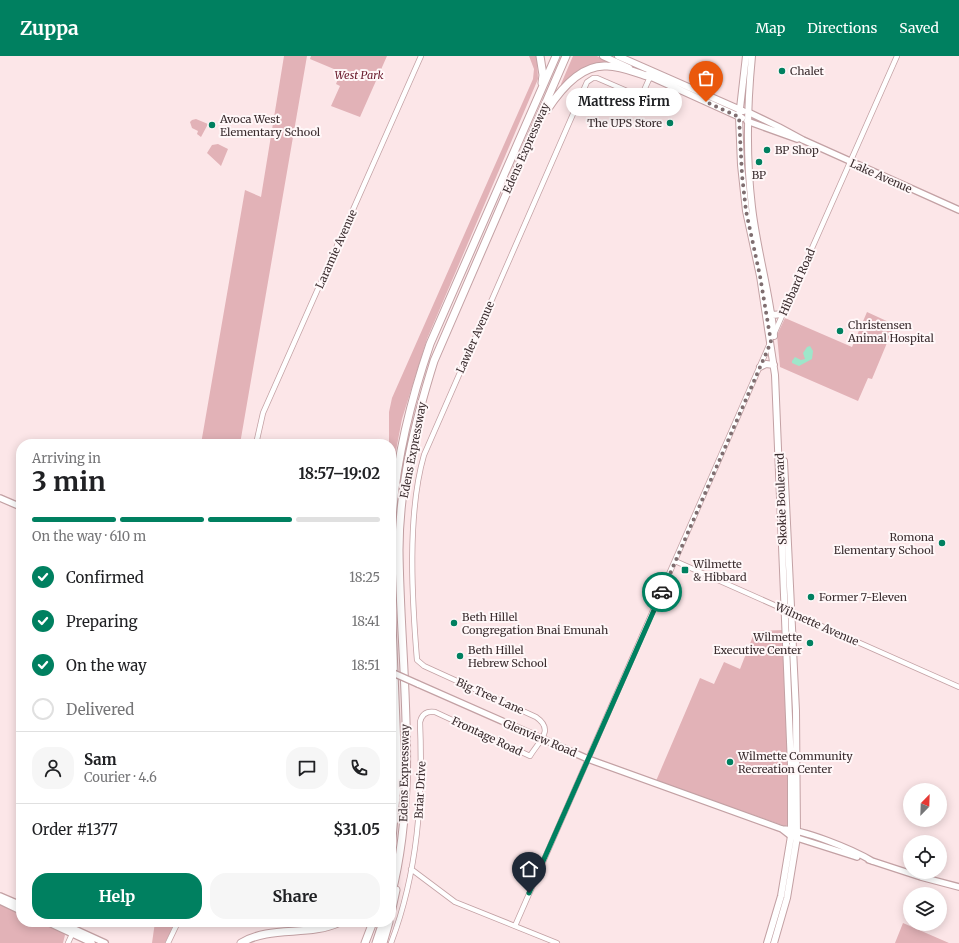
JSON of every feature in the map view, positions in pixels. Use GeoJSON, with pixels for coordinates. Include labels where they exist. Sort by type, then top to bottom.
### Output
{"type":"FeatureCollection","features":[{"type":"Feature","properties":{"kind":"highway"},"geometry":{"type":"LineString","coordinates":[[539,97],[543,75],[540,56]]}},
{"type":"Feature","properties":{"kind":"highway","name":"Edens Expressway"},"geometry":{"type":"LineString","coordinates":[[396,473],[403,435],[415,387],[434,337],[556,56]]}},
{"type":"Feature","properties":{"kind":"highway","name":"Edens Expressway"},"geometry":{"type":"LineString","coordinates":[[396,878],[399,867],[406,808],[407,768],[399,549],[406,480],[412,442],[434,361],[538,124],[566,56]]}},
{"type":"Feature","properties":{"kind":"highway"},"geometry":{"type":"LineString","coordinates":[[538,124],[564,88],[576,77],[592,68],[609,66],[650,77]]}},
{"type":"Feature","properties":{"kind":"highway","name":"Edens Expressway"},"geometry":{"type":"LineString","coordinates":[[396,707],[398,750],[396,804]]}},
{"type":"Feature","properties":{"kind":"highway"},"geometry":{"type":"LineString","coordinates":[[396,890],[399,867]]}},
{"type":"Feature","properties":{"kind":"highway"},"geometry":{"type":"LineString","coordinates":[[241,943],[260,935],[323,927]]}},
{"type":"Feature","properties":{"kind":"highway"},"geometry":{"type":"LineString","coordinates":[[366,943],[371,927]]}},
{"type":"Feature","properties":{"kind":"highway"},"geometry":{"type":"LineString","coordinates":[[376,943],[382,927]]}},
{"type":"Feature","properties":{"kind":"highway"},"geometry":{"type":"LineString","coordinates":[[383,943],[388,927]]}},
{"type":"Feature","properties":{"kind":"main road","name":"Lake Avenue"},"geometry":{"type":"LineString","coordinates":[[603,56],[748,121],[790,138],[803,140]]}},
{"type":"Feature","properties":{"kind":"main road","name":"Lake Avenue"},"geometry":{"type":"LineString","coordinates":[[618,56],[740,110],[748,112],[850,162],[959,210]]}},
{"type":"Feature","properties":{"kind":"main road","name":"Skokie Boulevard"},"geometry":{"type":"LineString","coordinates":[[746,56],[739,117],[742,175],[746,211],[760,276],[774,365],[779,431],[784,609],[794,833],[781,896],[767,943]]}},
{"type":"Feature","properties":{"kind":"main road","name":"Skokie Boulevard"},"geometry":{"type":"LineString","coordinates":[[752,56],[748,112],[748,163],[752,209],[772,315],[781,405],[798,773],[794,833],[787,898],[774,943]]}},
{"type":"Feature","properties":{"kind":"main road"},"geometry":{"type":"LineString","coordinates":[[772,315],[783,314]]}},
{"type":"Feature","properties":{"kind":"main road"},"geometry":{"type":"LineString","coordinates":[[760,367],[766,364],[774,365]]}},
{"type":"Feature","properties":{"kind":"main road"},"geometry":{"type":"LineString","coordinates":[[0,498],[16,505]]}},
{"type":"Feature","properties":{"kind":"main road","name":"Glenview Road"},"geometry":{"type":"LineString","coordinates":[[396,674],[588,759],[782,829],[864,856],[872,861],[921,877],[959,887]]}},
{"type":"Feature","properties":{"kind":"main road"},"geometry":{"type":"LineString","coordinates":[[0,896],[16,903]]}},
{"type":"Feature","properties":{"kind":"main road"},"geometry":{"type":"LineString","coordinates":[[0,902],[16,909]]}},
{"type":"Feature","properties":{"kind":"main road"},"geometry":{"type":"LineString","coordinates":[[61,927],[105,943]]}},
{"type":"Feature","properties":{"kind":"main road"},"geometry":{"type":"LineString","coordinates":[[67,927],[92,943]]}},
{"type":"Feature","properties":{"kind":"street","name":"Laramie Avenue"},"geometry":{"type":"LineString","coordinates":[[257,439],[263,413],[421,56]]}},
{"type":"Feature","properties":{"kind":"street","name":"Hibbard Road"},"geometry":{"type":"LineString","coordinates":[[515,926],[897,56]]}},
{"type":"Feature","properties":{"kind":"street","name":"Lawler Avenue"},"geometry":{"type":"LineString","coordinates":[[418,662],[413,555],[417,490],[426,449],[587,82],[593,78],[600,79],[640,97],[650,77]]}},
{"type":"Feature","properties":{"kind":"street","name":"Wilmette Avenue"},"geometry":{"type":"LineString","coordinates":[[675,561],[959,687]]}},
{"type":"Feature","properties":{"kind":"street","name":"Big Tree Lane"},"geometry":{"type":"LineString","coordinates":[[418,662],[536,717],[545,726],[545,734],[540,739]]}},
{"type":"Feature","properties":{"kind":"street","name":"Frontage Road"},"geometry":{"type":"LineString","coordinates":[[426,712],[435,712],[530,756],[540,739]]}},
{"type":"Feature","properties":{"kind":"street","name":"Briar Drive"},"geometry":{"type":"LineString","coordinates":[[411,869],[420,811],[422,770],[420,722],[422,716],[426,712]]}},
{"type":"Feature","properties":{"kind":"street"},"geometry":{"type":"LineString","coordinates":[[396,924],[411,869],[449,898],[557,943]]}},
{"type":"Feature","properties":{"kind":"street"},"geometry":{"type":"LineString","coordinates":[[168,943],[176,927]]}},
{"type":"Feature","properties":{"kind":"street"},"geometry":{"type":"LineString","coordinates":[[391,943],[395,927]]}},
{"type":"Feature","properties":{"kind":"street"},"geometry":{"type":"LineString","coordinates":[[68,943],[73,931]]}},
{"type":"Feature","properties":{"kind":"green space"},"geometry":{"type":"Polygon","coordinates":[[[284,56],[307,56],[241,439],[202,439],[245,190],[261,197],[284,56]]]}},
{"type":"Feature","properties":{"kind":"green space","name":"West Park"},"geometry":{"type":"Polygon","coordinates":[[[311,56],[387,56],[360,117],[331,106],[340,86],[336,84],[341,72],[310,59],[311,56]]]}},
{"type":"Feature","properties":{"kind":"green space"},"geometry":{"type":"Polygon","coordinates":[[[529,56],[537,56],[538,79],[427,339],[402,419],[396,451],[396,439],[389,439],[389,412],[392,398],[533,79],[534,69],[529,56]]]}},
{"type":"Feature","properties":{"kind":"green space"},"geometry":{"type":"Polygon","coordinates":[[[573,56],[597,56],[611,64],[604,63],[563,87],[561,84],[573,56]]]}},
{"type":"Feature","properties":{"kind":"green space"},"geometry":{"type":"Polygon","coordinates":[[[196,119],[208,124],[201,137],[197,134],[198,131],[192,128],[190,122],[196,119]]]}},
{"type":"Feature","properties":{"kind":"green space"},"geometry":{"type":"Polygon","coordinates":[[[218,144],[228,149],[221,166],[207,153],[212,145],[218,144]]]}},
{"type":"Feature","properties":{"kind":"green space"},"geometry":{"type":"Polygon","coordinates":[[[867,312],[891,323],[894,326],[872,379],[868,378],[858,401],[780,367],[777,335],[785,318],[852,347],[867,312]]]}},
{"type":"Feature","properties":{"kind":"green space"},"geometry":{"type":"Polygon","coordinates":[[[783,630],[790,782],[789,824],[785,826],[656,781],[700,678],[714,684],[724,662],[740,669],[755,631],[783,630]]]}},
{"type":"Feature","properties":{"kind":"green space"},"geometry":{"type":"Polygon","coordinates":[[[0,904],[16,911],[16,927],[52,927],[63,932],[65,935],[63,943],[0,943],[0,904]]]}},
{"type":"Feature","properties":{"kind":"green space"},"geometry":{"type":"Polygon","coordinates":[[[903,923],[903,931],[921,931],[949,943],[895,943],[903,923]]]}},
{"type":"Feature","properties":{"kind":"green space"},"geometry":{"type":"Polygon","coordinates":[[[154,927],[173,927],[165,943],[152,943],[154,927]]]}},
{"type":"Feature","properties":{"kind":"shaded area"},"geometry":{"type":"Polygon","coordinates":[[[810,346],[813,351],[812,359],[799,366],[792,363],[795,357],[801,360],[805,359],[803,353],[807,347],[810,346]]]}},
{"type":"Feature","properties":{"kind":"way so far"},"geometry":{"type":"LineString","coordinates":[[662,592],[771,342],[760,276],[746,211],[742,175],[739,117],[706,102]]}},
{"type":"Feature","properties":{"kind":"place","name":"Chalet"},"geometry":{"type":"Point","coordinates":[782,71]}},
{"type":"Feature","properties":{"kind":"place","name":"Mattress Firm"},"geometry":{"type":"Point","coordinates":[706,102]}},
{"type":"Feature","properties":{"kind":"place","name":"The UPS Store"},"geometry":{"type":"Point","coordinates":[670,123]}},
{"type":"Feature","properties":{"kind":"place","name":"Avoca West Elementary School"},"geometry":{"type":"Point","coordinates":[212,125]}},
{"type":"Feature","properties":{"kind":"place","name":"BP Shop"},"geometry":{"type":"Point","coordinates":[767,150]}},
{"type":"Feature","properties":{"kind":"place","name":"BP"},"geometry":{"type":"Point","coordinates":[759,162]}},
{"type":"Feature","properties":{"kind":"place","name":"Christensen Animal Hospital"},"geometry":{"type":"Point","coordinates":[840,331]}},
{"type":"Feature","properties":{"kind":"place","name":"Romona Elementary School"},"geometry":{"type":"Point","coordinates":[942,543]}},
{"type":"Feature","properties":{"kind":"place","name":"Wilmette & Hibbard"},"geometry":{"type":"Point","coordinates":[685,570]}},
{"type":"Feature","properties":{"kind":"place","name":"Former 7-Eleven"},"geometry":{"type":"Point","coordinates":[811,597]}},
{"type":"Feature","properties":{"kind":"place","name":"Beth Hillel Congregation Bnai Emunah"},"geometry":{"type":"Point","coordinates":[454,623]}},
{"type":"Feature","properties":{"kind":"place","name":"Wilmette Executive Center"},"geometry":{"type":"Point","coordinates":[810,643]}},
{"type":"Feature","properties":{"kind":"place","name":"Beth Hillel Hebrew School"},"geometry":{"type":"Point","coordinates":[460,656]}},
{"type":"Feature","properties":{"kind":"place","name":"Wilmette Community Recreation Center"},"geometry":{"type":"Point","coordinates":[730,762]}},
{"type":"Feature","properties":{"kind":"route"},"geometry":{"type":"LineString","coordinates":[[529,893],[662,592]]}}]}
